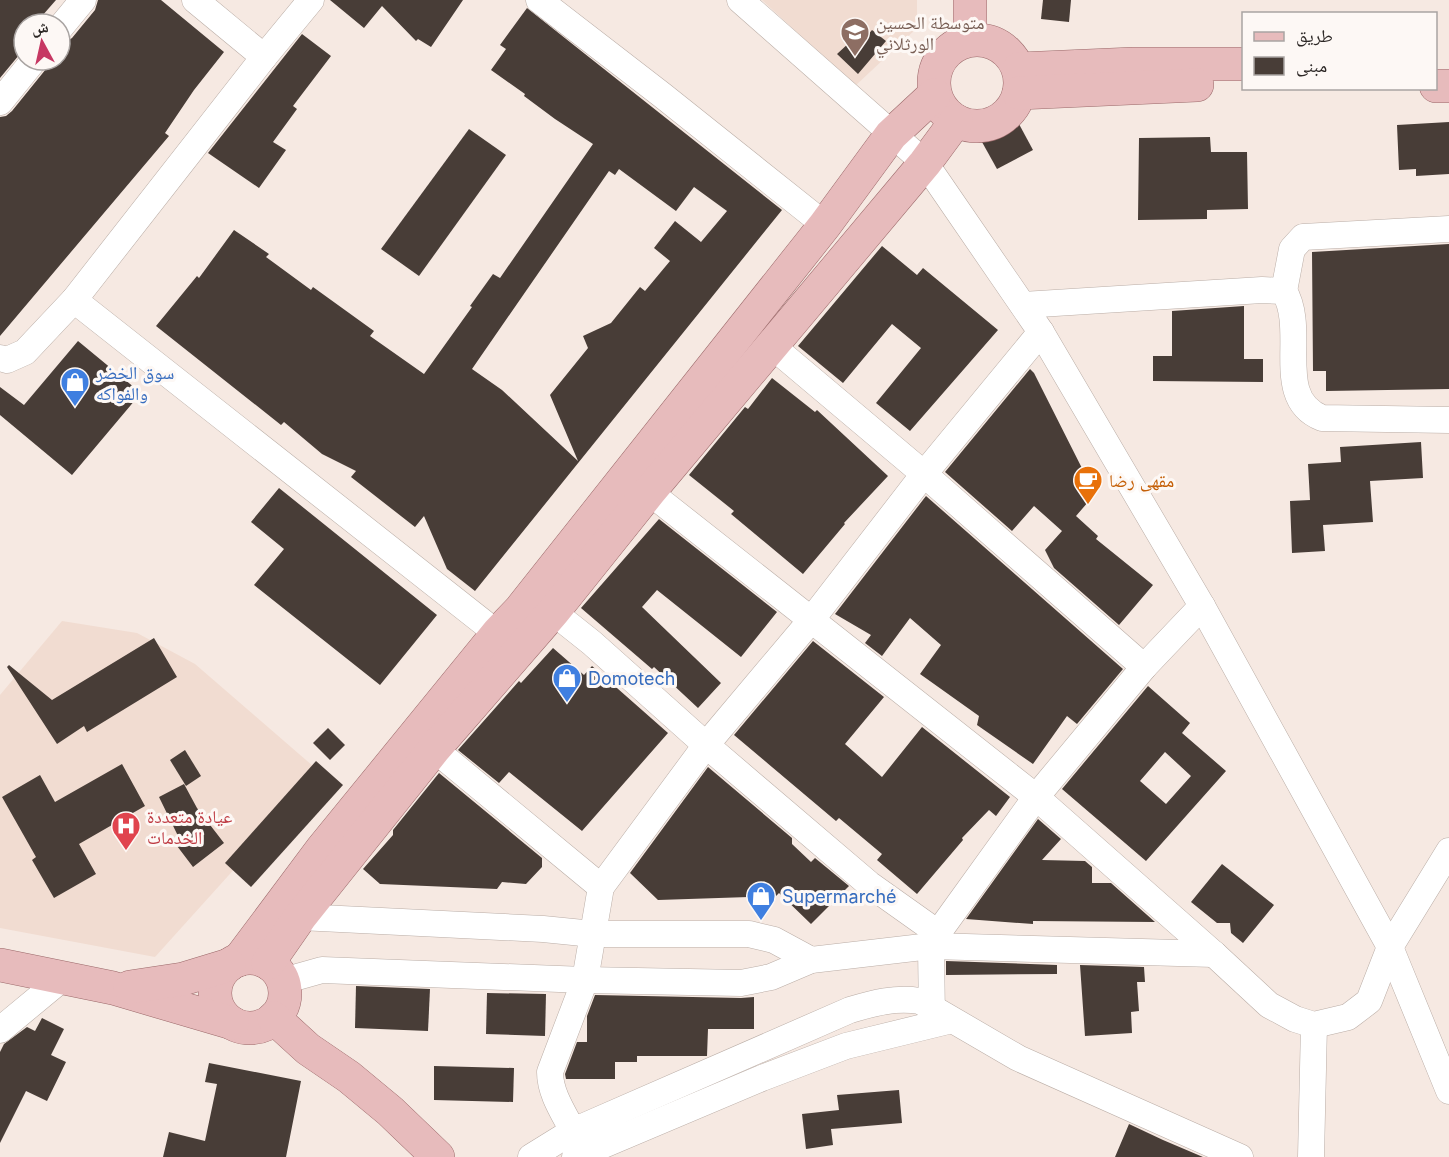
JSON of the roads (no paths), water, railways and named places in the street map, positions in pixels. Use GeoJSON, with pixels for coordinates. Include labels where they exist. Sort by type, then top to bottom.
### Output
{"type":"FeatureCollection","features":[{"type":"Feature","properties":{"kind":"main road"},"geometry":{"type":"LineString","coordinates":[[970,0],[970,39]]}},
{"type":"Feature","properties":{"kind":"main road"},"geometry":{"type":"LineString","coordinates":[[970,39],[986,40],[1000,45],[1011,56],[1019,81],[1013,107],[1002,119],[987,125],[971,126],[956,121],[943,110],[934,95],[933,80],[936,66],[944,53],[956,44],[970,39]]}},
{"type":"Feature","properties":{"kind":"main road"},"geometry":{"type":"LineString","coordinates":[[1019,81],[1133,64],[1242,64]]}},
{"type":"Feature","properties":{"kind":"main road"},"geometry":{"type":"LineString","coordinates":[[1019,81],[1242,86]]}},
{"type":"Feature","properties":{"kind":"main road"},"geometry":{"type":"LineString","coordinates":[[232,1023],[223,1016],[217,1006],[216,983],[221,974],[255,968],[300,917],[434,749],[509,642],[520,610],[825,225],[891,135],[934,95]]}},
{"type":"Feature","properties":{"kind":"main road"},"geometry":{"type":"LineString","coordinates":[[255,968],[265,925],[322,849],[509,642],[553,612],[649,492],[925,163],[956,121]]}},
{"type":"Feature","properties":{"kind":"main road"},"geometry":{"type":"LineString","coordinates":[[0,965],[113,988],[242,1027],[254,1028],[265,1025],[274,1018],[284,1001],[255,968]]}},
{"type":"Feature","properties":{"kind":"main road"},"geometry":{"type":"LineString","coordinates":[[113,988],[160,984],[207,973],[255,968]]}},
{"type":"Feature","properties":{"kind":"main road"},"geometry":{"type":"LineString","coordinates":[[274,1018],[308,1049],[349,1077],[390,1111],[438,1157]]}},
{"type":"Feature","properties":{"kind":"street"},"geometry":{"type":"LineString","coordinates":[[72,13],[82,0]]}},
{"type":"Feature","properties":{"kind":"street"},"geometry":{"type":"LineString","coordinates":[[195,0],[264,57]]}},
{"type":"Feature","properties":{"kind":"street"},"geometry":{"type":"LineString","coordinates":[[0,358],[7,360],[25,352],[74,300],[311,0]]}},
{"type":"Feature","properties":{"kind":"street"},"geometry":{"type":"LineString","coordinates":[[539,0],[825,225]]}},
{"type":"Feature","properties":{"kind":"street"},"geometry":{"type":"LineString","coordinates":[[740,0],[925,163],[1041,332],[1202,606],[1390,947],[1449,1091]]}},
{"type":"Feature","properties":{"kind":"street"},"geometry":{"type":"LineString","coordinates":[[1,100],[24,72]]}},
{"type":"Feature","properties":{"kind":"street"},"geometry":{"type":"LineString","coordinates":[[1449,229],[1303,237],[1292,249],[1284,291],[1289,299],[1293,324],[1294,389],[1303,407],[1322,418],[1449,420]]}},
{"type":"Feature","properties":{"kind":"street"},"geometry":{"type":"LineString","coordinates":[[1023,305],[1284,291]]}},
{"type":"Feature","properties":{"kind":"street"},"geometry":{"type":"LineString","coordinates":[[74,300],[509,642]]}},
{"type":"Feature","properties":{"kind":"street"},"geometry":{"type":"LineString","coordinates":[[573,1131],[554,1095],[550,1072],[585,980],[601,887],[706,745],[812,619],[924,474],[1041,332]]}},
{"type":"Feature","properties":{"kind":"street"},"geometry":{"type":"LineString","coordinates":[[772,346],[924,474],[1144,667]]}},
{"type":"Feature","properties":{"kind":"street"},"geometry":{"type":"LineString","coordinates":[[649,492],[1036,797],[1269,1005],[1295,1019],[1314,1025],[1348,1017],[1369,1001],[1390,947],[1449,851]]}},
{"type":"Feature","properties":{"kind":"street"},"geometry":{"type":"LineString","coordinates":[[938,1018],[935,939],[1036,797],[1144,667],[1202,606]]}},
{"type":"Feature","properties":{"kind":"street"},"geometry":{"type":"LineString","coordinates":[[553,612],[592,643],[706,745],[935,939]]}},
{"type":"Feature","properties":{"kind":"street"},"geometry":{"type":"LineString","coordinates":[[434,749],[601,887]]}},
{"type":"Feature","properties":{"kind":"street"},"geometry":{"type":"LineString","coordinates":[[265,925],[300,917],[543,929],[593,934],[748,934],[774,940],[811,960]]}},
{"type":"Feature","properties":{"kind":"street"},"geometry":{"type":"LineString","coordinates":[[255,968],[585,980],[741,983],[771,977],[811,960],[935,939],[1214,954]]}},
{"type":"Feature","properties":{"kind":"street"},"geometry":{"type":"LineString","coordinates":[[0,1030],[64,977]]}},
{"type":"Feature","properties":{"kind":"street"},"geometry":{"type":"LineString","coordinates":[[531,1157],[573,1131],[850,1011],[877,1002],[903,998],[920,1001],[938,1018],[1018,1058],[1240,1157]]}},
{"type":"Feature","properties":{"kind":"street"},"geometry":{"type":"LineString","coordinates":[[575,1157],[762,1078],[846,1046],[938,1018]]}},
{"type":"Feature","properties":{"kind":"street"},"geometry":{"type":"LineString","coordinates":[[1311,1157],[1314,1025]]}},
{"type":"Feature","properties":{"kind":"place","name":"متوسطة الحسين الورثلاني"},"geometry":{"type":"Point","coordinates":[855,58]}},
{"type":"Feature","properties":{"kind":"place","name":"سوق الخضر والفواكه"},"geometry":{"type":"Point","coordinates":[75,408]}},
{"type":"Feature","properties":{"kind":"place","name":"مقهى رضا"},"geometry":{"type":"Point","coordinates":[1088,506]}},
{"type":"Feature","properties":{"kind":"place","name":"Domotech"},"geometry":{"type":"Point","coordinates":[567,704]}},
{"type":"Feature","properties":{"kind":"place","name":"عيادة متعددة الخدمات"},"geometry":{"type":"Point","coordinates":[126,852]}},
{"type":"Feature","properties":{"kind":"place","name":"Supermarché"},"geometry":{"type":"Point","coordinates":[761,922]}}]}
